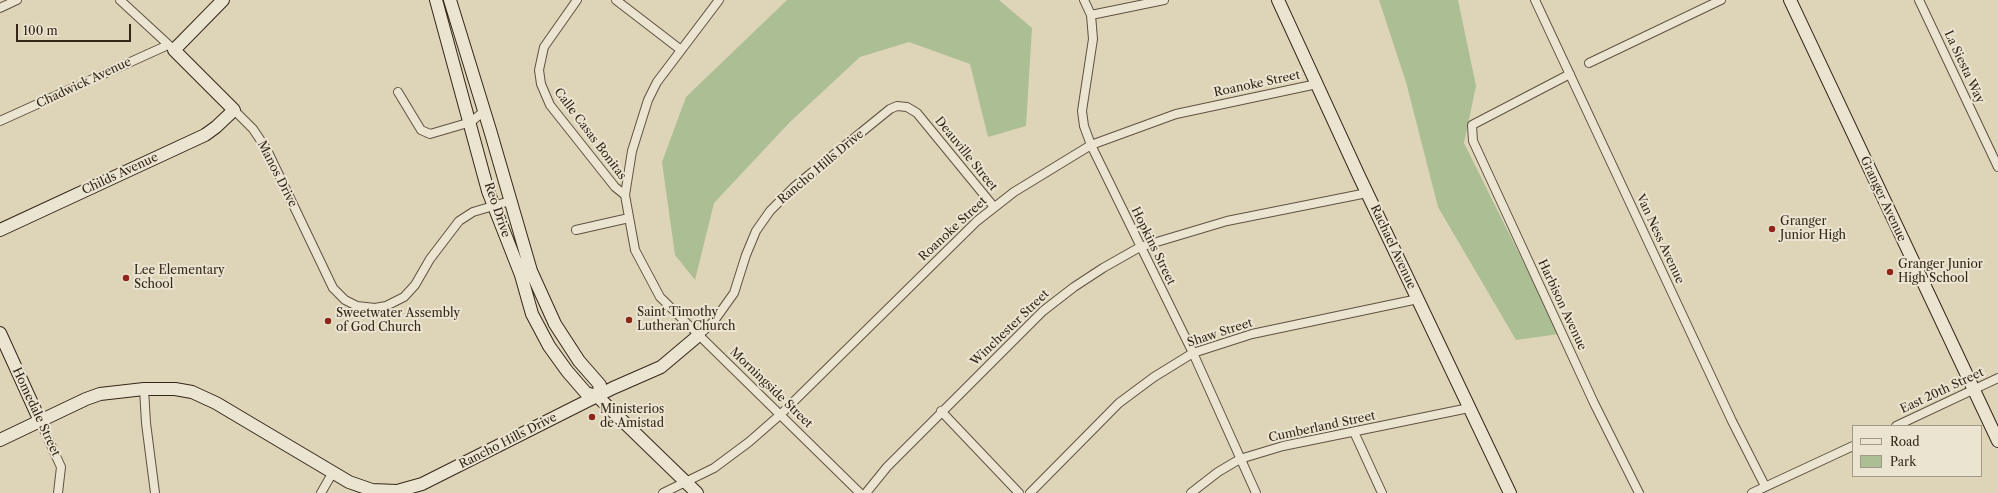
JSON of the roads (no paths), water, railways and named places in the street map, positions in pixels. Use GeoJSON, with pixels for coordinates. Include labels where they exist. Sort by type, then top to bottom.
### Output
{"type":"FeatureCollection","features":[{"type":"Feature","properties":{"kind":"street"},"geometry":{"type":"LineString","coordinates":[[0,8],[17,0]]}},
{"type":"Feature","properties":{"kind":"street","name":"Manos Drive"},"geometry":{"type":"LineString","coordinates":[[120,0],[171,47],[253,129],[265,147],[333,288],[345,300],[363,308],[386,306],[404,297],[415,285],[433,255],[459,221],[473,212],[494,204]]}},
{"type":"Feature","properties":{"kind":"street","name":"Chadwick Avenue"},"geometry":{"type":"LineString","coordinates":[[0,121],[171,47],[223,0]]}},
{"type":"Feature","properties":{"kind":"street","name":"Reo Drive"},"geometry":{"type":"LineString","coordinates":[[436,0],[494,204],[521,276],[532,314],[549,346],[567,371],[586,393],[598,397],[697,493]]}},
{"type":"Feature","properties":{"kind":"street","name":"Reo Drive"},"geometry":{"type":"LineString","coordinates":[[450,0],[531,271],[542,300],[562,336],[579,360],[600,385],[598,397]]}},
{"type":"Feature","properties":{"kind":"street","name":"Calle Casas Bonitas"},"geometry":{"type":"LineString","coordinates":[[577,0],[544,47],[539,70],[541,84],[550,105],[615,187],[625,195]]}},
{"type":"Feature","properties":{"kind":"street"},"geometry":{"type":"LineString","coordinates":[[616,0],[682,50]]}},
{"type":"Feature","properties":{"kind":"street","name":"Morningside Street"},"geometry":{"type":"LineString","coordinates":[[719,0],[657,82],[648,100],[632,151],[625,195],[635,250],[660,297],[860,493]]}},
{"type":"Feature","properties":{"kind":"street","name":"Hopkins Street"},"geometry":{"type":"LineString","coordinates":[[1084,0],[1091,15],[1093,39],[1082,111],[1084,126],[1091,145],[1192,353],[1256,493]]}},
{"type":"Feature","properties":{"kind":"street"},"geometry":{"type":"LineString","coordinates":[[1091,15],[1164,0]]}},
{"type":"Feature","properties":{"kind":"street","name":"Rachael Avenue"},"geometry":{"type":"LineString","coordinates":[[1278,0],[1367,193],[1510,493]]}},
{"type":"Feature","properties":{"kind":"street","name":"Van Ness Avenue"},"geometry":{"type":"LineString","coordinates":[[1535,0],[1732,421],[1765,486]]}},
{"type":"Feature","properties":{"kind":"street"},"geometry":{"type":"LineString","coordinates":[[1589,63],[1720,0]]}},
{"type":"Feature","properties":{"kind":"street","name":"Granger Avenue"},"geometry":{"type":"LineString","coordinates":[[1790,0],[1998,441]]}},
{"type":"Feature","properties":{"kind":"street","name":"La Siesta Way"},"geometry":{"type":"LineString","coordinates":[[1919,0],[1998,167]]}},
{"type":"Feature","properties":{"kind":"street","name":"Harbison Avenue"},"geometry":{"type":"LineString","coordinates":[[1570,74],[1472,125],[1473,141],[1594,403],[1639,493]]}},
{"type":"Feature","properties":{"kind":"street","name":"Roanoke Street"},"geometry":{"type":"LineString","coordinates":[[663,493],[714,468],[749,442],[781,414],[967,230],[1014,192],[1091,145],[1176,114],[1317,84]]}},
{"type":"Feature","properties":{"kind":"street"},"geometry":{"type":"LineString","coordinates":[[398,92],[421,130],[430,134],[470,122],[484,112]]}},
{"type":"Feature","properties":{"kind":"street","name":"Rancho Hills Drive"},"geometry":{"type":"LineString","coordinates":[[0,440],[86,399],[100,394],[144,389],[175,389],[192,392],[205,398],[357,486],[372,490],[393,491],[410,488],[661,367],[714,321],[734,293],[746,255],[756,231],[770,211],[789,192],[890,109],[897,106],[907,107],[917,113],[920,117]]}},
{"type":"Feature","properties":{"kind":"street","name":"Childs Avenue"},"geometry":{"type":"LineString","coordinates":[[0,230],[204,135],[216,127],[234,110]]}},
{"type":"Feature","properties":{"kind":"street","name":"Deauville Street"},"geometry":{"type":"LineString","coordinates":[[920,117],[994,207]]}},
{"type":"Feature","properties":{"kind":"street","name":"Winchester Street"},"geometry":{"type":"LineString","coordinates":[[866,493],[887,467],[941,411],[1043,311],[1092,275],[1140,248],[1227,221],[1367,193]]}},
{"type":"Feature","properties":{"kind":"street"},"geometry":{"type":"LineString","coordinates":[[494,204],[510,201]]}},
{"type":"Feature","properties":{"kind":"street"},"geometry":{"type":"LineString","coordinates":[[576,230],[629,218]]}},
{"type":"Feature","properties":{"kind":"street","name":"Shaw Street"},"geometry":{"type":"LineString","coordinates":[[1030,493],[1119,403],[1154,377],[1192,353],[1252,334],[1418,299]]}},
{"type":"Feature","properties":{"kind":"street","name":"Homedale Street"},"geometry":{"type":"LineString","coordinates":[[1,337],[61,467],[58,493]]}},
{"type":"Feature","properties":{"kind":"street","name":"East 20th Street"},"geometry":{"type":"LineString","coordinates":[[1898,425],[1998,378]]}},
{"type":"Feature","properties":{"kind":"street"},"geometry":{"type":"LineString","coordinates":[[144,389],[146,423],[155,493]]}},
{"type":"Feature","properties":{"kind":"street","name":"Cumberland Street"},"geometry":{"type":"LineString","coordinates":[[1190,493],[1218,472],[1240,459],[1283,446],[1469,408]]}},
{"type":"Feature","properties":{"kind":"street"},"geometry":{"type":"LineString","coordinates":[[941,411],[1019,493]]}},
{"type":"Feature","properties":{"kind":"street"},"geometry":{"type":"LineString","coordinates":[[1354,432],[1382,493]]}},
{"type":"Feature","properties":{"kind":"street"},"geometry":{"type":"LineString","coordinates":[[1752,493],[1852,446]]}},
{"type":"Feature","properties":{"kind":"street"},"geometry":{"type":"LineString","coordinates":[[321,493],[333,472]]}},
{"type":"Feature","properties":{"kind":"place","name":"Granger Junior High"},"geometry":{"type":"Point","coordinates":[1772,229]}},
{"type":"Feature","properties":{"kind":"place","name":"Granger Junior High School"},"geometry":{"type":"Point","coordinates":[1890,272]}},
{"type":"Feature","properties":{"kind":"place","name":"Lee Elementary School"},"geometry":{"type":"Point","coordinates":[126,278]}},
{"type":"Feature","properties":{"kind":"place","name":"Saint Timothy Lutheran Church"},"geometry":{"type":"Point","coordinates":[629,320]}},
{"type":"Feature","properties":{"kind":"place","name":"Sweetwater Assembly of God Church"},"geometry":{"type":"Point","coordinates":[328,321]}},
{"type":"Feature","properties":{"kind":"place","name":"Ministerios de Amistad"},"geometry":{"type":"Point","coordinates":[592,417]}}]}
